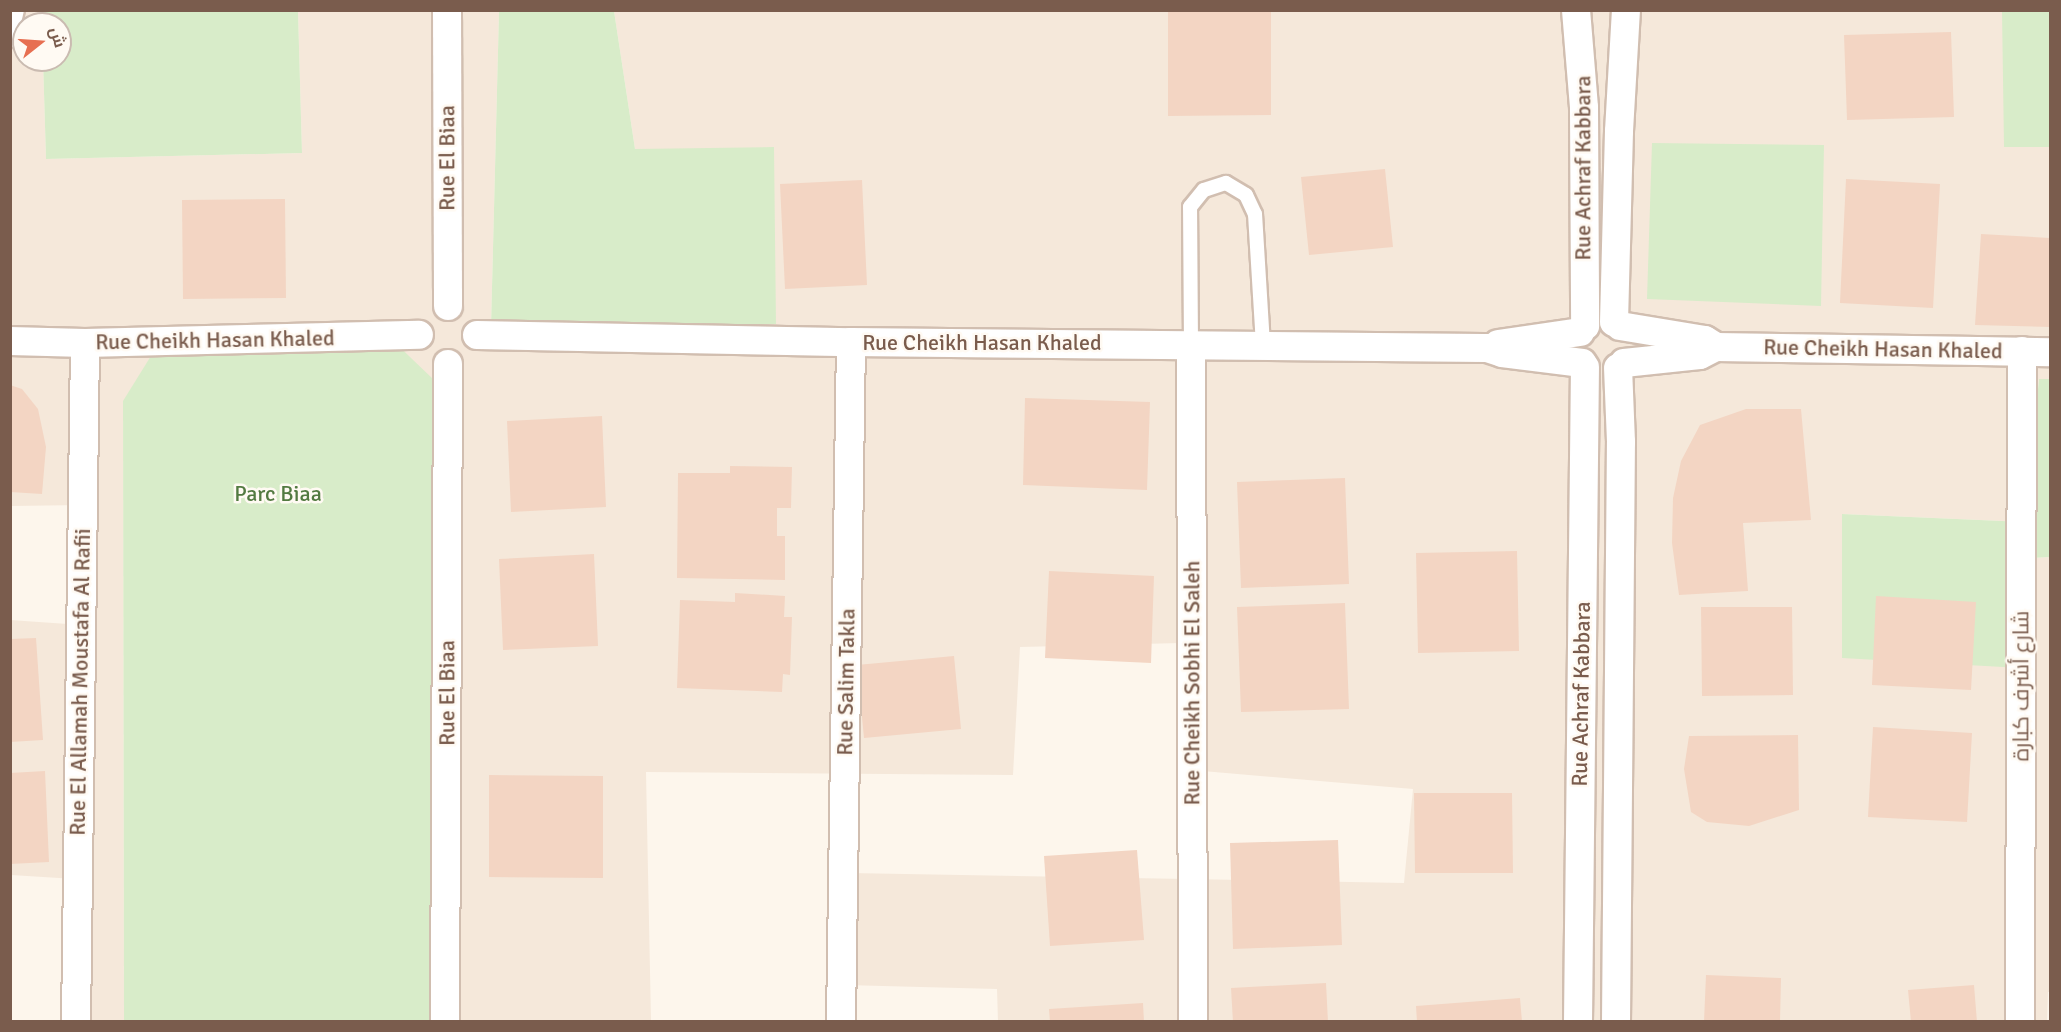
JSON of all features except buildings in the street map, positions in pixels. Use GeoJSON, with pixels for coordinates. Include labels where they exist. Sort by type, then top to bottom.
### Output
{"type":"FeatureCollection","features":[{"type":"Feature","properties":{"kind":"street","name":"Rue El Biaa"},"geometry":{"type":"LineString","coordinates":[[447,10],[448,306]]}},
{"type":"Feature","properties":{"kind":"street","name":"Rue Achraf Kabbara"},"geometry":{"type":"LineString","coordinates":[[1576,10],[1584,108],[1582,329]]}},
{"type":"Feature","properties":{"kind":"street","name":"Rue Achraf Kabbara"},"geometry":{"type":"LineString","coordinates":[[1617,324],[1626,10]]}},
{"type":"Feature","properties":{"kind":"street"},"geometry":{"type":"LineString","coordinates":[[448,306],[462,310],[473,320],[477,335],[473,350],[462,360],[448,364],[433,360],[423,350],[419,335],[423,321],[433,310],[448,306]]}},
{"type":"Feature","properties":{"kind":"street"},"geometry":{"type":"LineString","coordinates":[[1594,321],[1617,324],[1629,344],[1629,354],[1621,366],[1612,372],[1598,373],[1583,365],[1576,354],[1576,342],[1582,329],[1594,321]]}},
{"type":"Feature","properties":{"kind":"street","name":"Rue Cheikh Hasan Khaled"},"geometry":{"type":"LineString","coordinates":[[1617,324],[1705,340],[1716,347]]}},
{"type":"Feature","properties":{"kind":"street","name":"Rue Cheikh Hasan Khaled"},"geometry":{"type":"LineString","coordinates":[[1487,348],[1503,342],[1582,329]]}},
{"type":"Feature","properties":{"kind":"street","name":"Rue Cheikh Hasan Khaled"},"geometry":{"type":"LineString","coordinates":[[10,341],[85,343],[419,335]]}},
{"type":"Feature","properties":{"kind":"street","name":"Rue Cheikh Hasan Khaled"},"geometry":{"type":"LineString","coordinates":[[477,335],[851,342],[1487,348],[1502,353],[1583,365]]}},
{"type":"Feature","properties":{"kind":"street","name":"Rue Salim Takla"},"geometry":{"type":"LineString","coordinates":[[841,1022],[851,342]]}},
{"type":"Feature","properties":{"kind":"street","name":"Rue El Allamah Moustafa Al Rafii"},"geometry":{"type":"LineString","coordinates":[[76,1022],[85,343]]}},
{"type":"Feature","properties":{"kind":"street","name":"Rue Cheikh Sobhi El Saleh"},"geometry":{"type":"LineString","coordinates":[[1191,345],[1193,1022]]}},
{"type":"Feature","properties":{"kind":"street","name":"Rue Cheikh Hasan Khaled"},"geometry":{"type":"LineString","coordinates":[[1621,366],[1700,355],[1716,347],[2050,352]]}},
{"type":"Feature","properties":{"kind":"street","name":"شارع أشرف كبارة"},"geometry":{"type":"LineString","coordinates":[[2020,1022],[2022,351]]}},
{"type":"Feature","properties":{"kind":"street","name":"Rue El Biaa"},"geometry":{"type":"LineString","coordinates":[[445,1022],[448,364]]}},
{"type":"Feature","properties":{"kind":"street","name":"Rue Achraf Kabbara"},"geometry":{"type":"LineString","coordinates":[[1578,1022],[1583,365]]}},
{"type":"Feature","properties":{"kind":"street","name":"Rue Achraf Kabbara"},"geometry":{"type":"LineString","coordinates":[[1616,1022],[1621,366]]}},
{"type":"Feature","properties":{"kind":"lane"},"geometry":{"type":"LineString","coordinates":[[10,40],[17,10]]}},
{"type":"Feature","properties":{"kind":"lane"},"geometry":{"type":"LineString","coordinates":[[1191,345],[1190,207],[1204,190],[1226,183],[1246,195],[1255,213],[1263,346]]}},
{"type":"Feature","properties":{"kind":"shaded area"},"geometry":{"type":"Polygon","coordinates":[[[11,11],[42,11],[12,12],[12,72],[43,72],[46,159],[302,153],[298,11],[499,11],[491,327],[776,323],[635,149],[614,11],[2050,11],[2050,379],[2039,379],[2026,522],[1842,514],[1842,658],[2032,558],[2050,557],[2050,992],[2048,992],[2047,1021],[998,1022],[997,989],[845,985],[849,873],[1404,883],[1413,789],[1191,770],[1181,643],[1020,647],[1013,775],[646,772],[651,1021],[431,1021],[434,381],[123,401],[124,1021],[79,1021],[75,879],[11,875],[10,620],[82,625],[83,505],[11,506],[11,11]]]}},
{"type":"Feature","properties":{"kind":"green space"},"geometry":{"type":"Polygon","coordinates":[[[298,11],[302,153],[46,159],[43,72],[72,72],[72,12],[42,12],[298,11]]]}},
{"type":"Feature","properties":{"kind":"green space"},"geometry":{"type":"Polygon","coordinates":[[[499,11],[614,11],[635,149],[774,147],[776,324],[491,327],[499,11]]]}},
{"type":"Feature","properties":{"kind":"green space"},"geometry":{"type":"Polygon","coordinates":[[[2002,11],[2050,11],[2050,147],[2004,147],[2002,11]]]}},
{"type":"Feature","properties":{"kind":"green space"},"geometry":{"type":"Polygon","coordinates":[[[1652,143],[1824,145],[1821,306],[1647,299],[1652,143]]]}},
{"type":"Feature","properties":{"kind":"green space","name":"Parc Biaa"},"geometry":{"type":"Polygon","coordinates":[[[385,333],[434,380],[431,1021],[124,1021],[123,401],[159,343],[385,333]]]}},
{"type":"Feature","properties":{"kind":"green space"},"geometry":{"type":"Polygon","coordinates":[[[2039,379],[2050,379],[2050,557],[2032,558],[2021,668],[1842,658],[1842,514],[2025,522],[2039,379]]]}}]}
